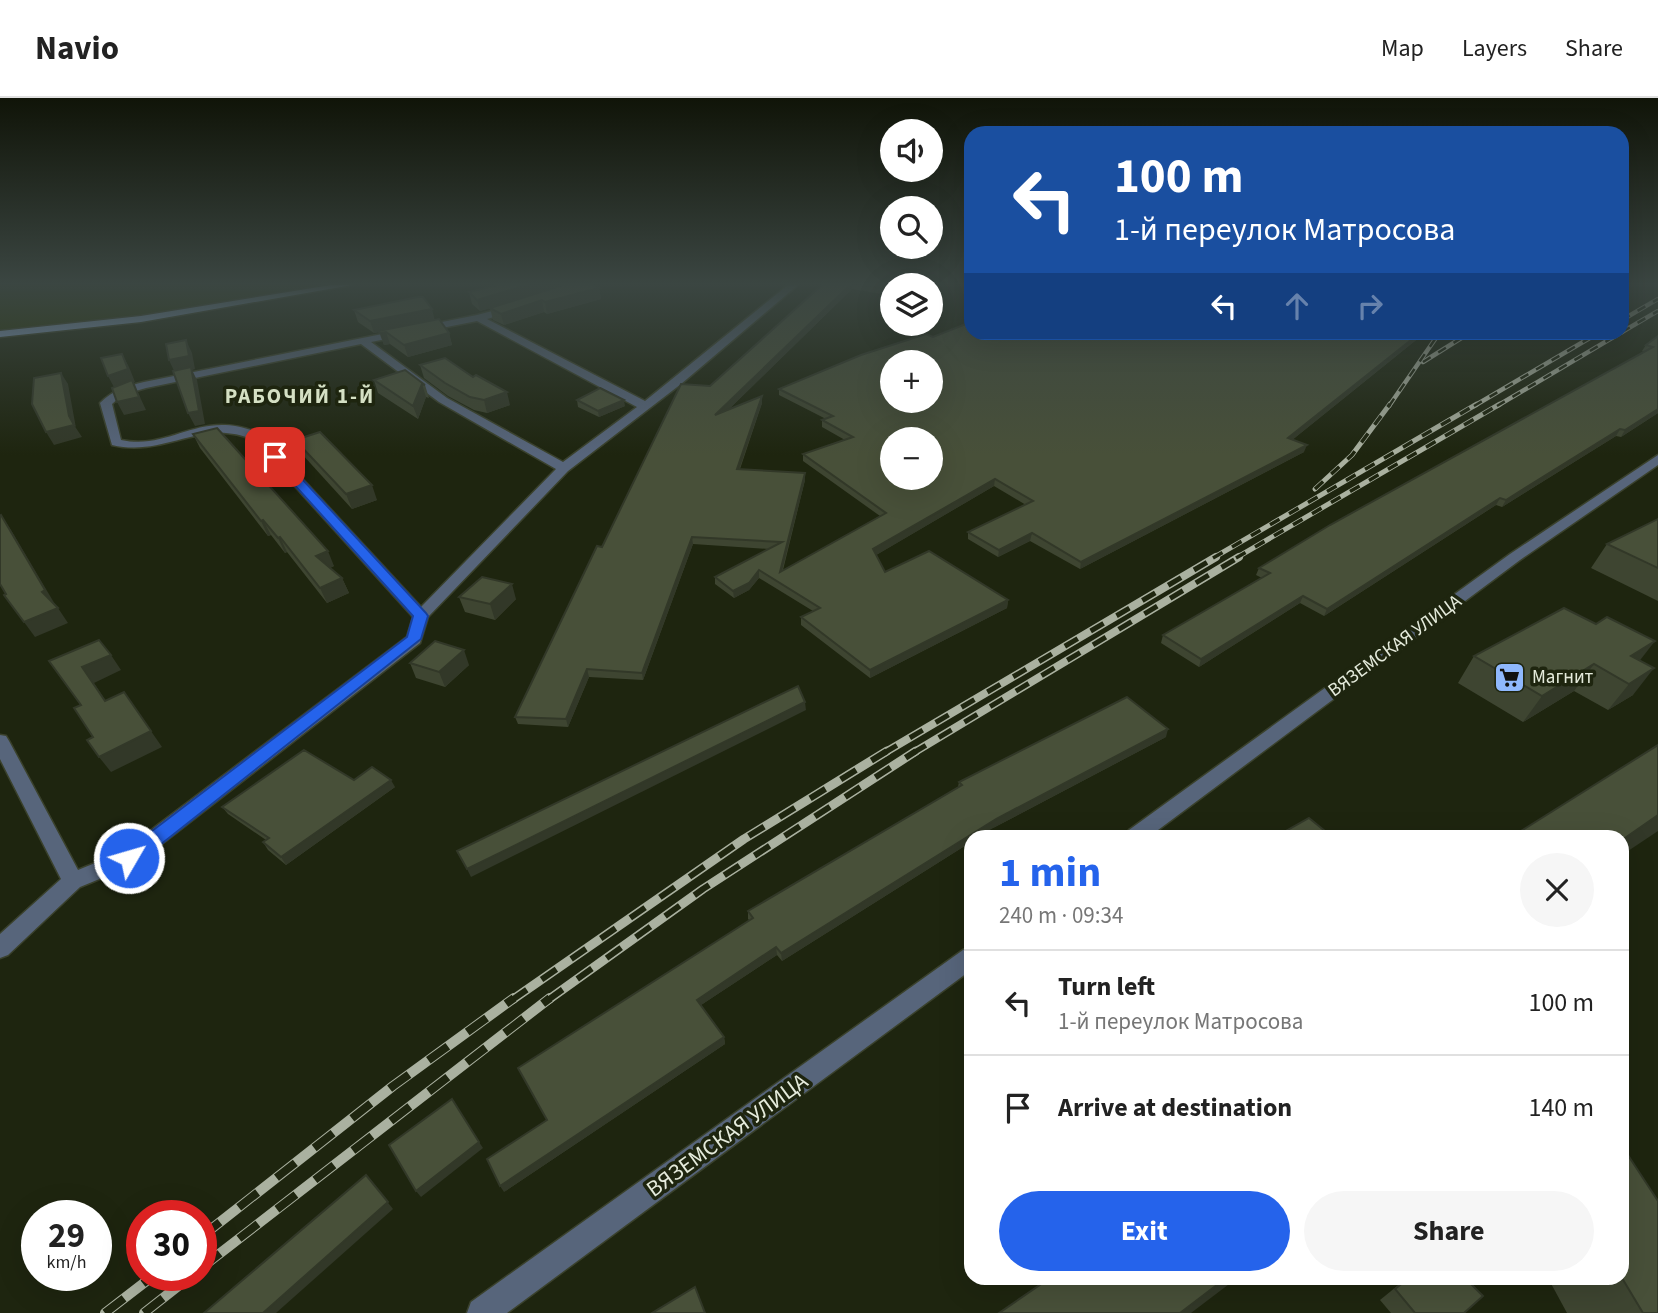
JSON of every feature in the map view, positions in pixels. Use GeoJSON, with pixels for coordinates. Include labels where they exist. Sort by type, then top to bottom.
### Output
{"type":"FeatureCollection","features":[{"type":"Feature","properties":{"kind":"street"},"geometry":{"type":"LineString","coordinates":[[360,342],[144,385],[118,393],[106,403],[116,442],[120,444],[148,443],[222,427],[236,427],[257,437],[421,616]]}},
{"type":"Feature","properties":{"kind":"street"},"geometry":{"type":"LineString","coordinates":[[364,342],[443,400],[564,468]]}},
{"type":"Feature","properties":{"kind":"street"},"geometry":{"type":"LineString","coordinates":[[523,342],[645,406]]}},
{"type":"Feature","properties":{"kind":"street"},"geometry":{"type":"LineString","coordinates":[[0,948],[74,881],[129,858],[414,639],[421,616],[564,468],[724,342]]}},
{"type":"Feature","properties":{"kind":"street","name":"ВЯЗЕМСКАЯ УЛИЦА"},"geometry":{"type":"LineString","coordinates":[[1144,830],[1515,558],[1658,459]]}},
{"type":"Feature","properties":{"kind":"street"},"geometry":{"type":"LineString","coordinates":[[0,741],[74,881]]}},
{"type":"Feature","properties":{"kind":"street","name":"ВЯЗЕМСКАЯ УЛИЦА"},"geometry":{"type":"LineString","coordinates":[[482,1313],[964,962]]}},
{"type":"Feature","properties":{"kind":"building"},"geometry":{"type":"Polygon","coordinates":[[[186,342],[189,356],[169,360],[166,344],[186,342]]]}},
{"type":"Feature","properties":{"kind":"building"},"geometry":{"type":"Polygon","coordinates":[[[759,342],[791,342],[715,415],[762,396],[737,469],[805,473],[780,572],[886,513],[803,454],[853,437],[822,420],[833,416],[779,389],[861,355],[902,342],[1409,342],[1288,438],[1307,445],[1081,562],[1032,533],[999,550],[968,532],[1033,501],[995,479],[873,549],[885,572],[929,551],[1008,600],[870,670],[801,617],[820,608],[759,570],[749,583],[733,591],[715,577],[782,542],[692,537],[642,673],[587,669],[566,719],[515,717],[597,546],[602,547],[681,384],[710,386],[759,342]]]}},
{"type":"Feature","properties":{"kind":"building"},"geometry":{"type":"Polygon","coordinates":[[[1658,342],[1658,409],[1625,430],[1620,429],[1506,500],[1500,498],[1327,609],[1303,596],[1201,659],[1163,635],[1270,573],[1259,568],[1330,525],[1653,347],[1646,345],[1658,342]]]}},
{"type":"Feature","properties":{"kind":"building"},"geometry":{"type":"Polygon","coordinates":[[[122,354],[128,369],[108,376],[101,358],[122,354]]]}},
{"type":"Feature","properties":{"kind":"building"},"geometry":{"type":"Polygon","coordinates":[[[445,358],[473,377],[476,375],[507,392],[484,400],[470,397],[420,365],[445,358]]]}},
{"type":"Feature","properties":{"kind":"building"},"geometry":{"type":"Polygon","coordinates":[[[191,367],[199,411],[188,413],[173,371],[191,367]]]}},
{"type":"Feature","properties":{"kind":"building"},"geometry":{"type":"Polygon","coordinates":[[[405,370],[425,385],[422,384],[413,406],[374,380],[405,370]]]}},
{"type":"Feature","properties":{"kind":"building"},"geometry":{"type":"Polygon","coordinates":[[[61,373],[69,416],[74,425],[46,432],[32,404],[34,378],[61,373]]]}},
{"type":"Feature","properties":{"kind":"building"},"geometry":{"type":"Polygon","coordinates":[[[132,380],[139,397],[117,402],[112,388],[132,380]]]}},
{"type":"Feature","properties":{"kind":"building"},"geometry":{"type":"Polygon","coordinates":[[[600,388],[624,400],[598,411],[577,400],[600,388]]]}},
{"type":"Feature","properties":{"kind":"building"},"geometry":{"type":"Polygon","coordinates":[[[217,428],[328,551],[316,556],[342,578],[320,588],[280,537],[261,521],[193,434],[217,428]]]}},
{"type":"Feature","properties":{"kind":"building"},"geometry":{"type":"Polygon","coordinates":[[[320,432],[372,485],[346,494],[295,440],[320,432]]]}},
{"type":"Feature","properties":{"kind":"building"},"geometry":{"type":"Polygon","coordinates":[[[1,515],[45,590],[42,592],[58,608],[24,622],[4,595],[6,594],[0,584],[1,515]]]}},
{"type":"Feature","properties":{"kind":"building"},"geometry":{"type":"Polygon","coordinates":[[[1658,519],[1658,568],[1607,544],[1658,519]]]}},
{"type":"Feature","properties":{"kind":"building"},"geometry":{"type":"Polygon","coordinates":[[[482,577],[512,584],[490,604],[459,597],[482,577]]]}},
{"type":"Feature","properties":{"kind":"building"},"geometry":{"type":"Polygon","coordinates":[[[1564,608],[1596,624],[1607,617],[1655,641],[1631,656],[1654,668],[1629,684],[1594,664],[1542,696],[1474,656],[1564,608]]]}},
{"type":"Feature","properties":{"kind":"building"},"geometry":{"type":"Polygon","coordinates":[[[99,640],[111,655],[82,667],[105,701],[124,692],[151,731],[99,757],[87,740],[93,737],[74,708],[81,705],[49,661],[99,640]]]}},
{"type":"Feature","properties":{"kind":"building"},"geometry":{"type":"Polygon","coordinates":[[[435,641],[464,650],[439,672],[410,663],[435,641]]]}},
{"type":"Feature","properties":{"kind":"building"},"geometry":{"type":"Polygon","coordinates":[[[798,686],[805,702],[467,869],[457,851],[798,686]]]}},
{"type":"Feature","properties":{"kind":"building"},"geometry":{"type":"Polygon","coordinates":[[[1127,697],[1168,729],[978,830],[964,830],[964,839],[781,953],[776,947],[697,1000],[724,1037],[500,1186],[487,1159],[547,1120],[518,1068],[753,918],[748,911],[962,785],[959,782],[1127,697]]]}},
{"type":"Feature","properties":{"kind":"building"},"geometry":{"type":"Polygon","coordinates":[[[1658,745],[1658,815],[1629,835],[1629,830],[1523,830],[1658,745]]]}},
{"type":"Feature","properties":{"kind":"building"},"geometry":{"type":"Polygon","coordinates":[[[304,750],[354,780],[372,767],[391,780],[281,857],[263,842],[269,838],[222,807],[304,750]]]}},
{"type":"Feature","properties":{"kind":"building"},"geometry":{"type":"Polygon","coordinates":[[[1309,818],[1324,830],[1288,830],[1309,818]]]}},
{"type":"Feature","properties":{"kind":"building"},"geometry":{"type":"Polygon","coordinates":[[[452,1099],[479,1142],[416,1191],[389,1145],[452,1099]]]}},
{"type":"Feature","properties":{"kind":"building"},"geometry":{"type":"Polygon","coordinates":[[[1629,1157],[1658,1201],[1658,1313],[1643,1313],[1626,1285],[1629,1285],[1629,1157]]]}},
{"type":"Feature","properties":{"kind":"building"},"geometry":{"type":"Polygon","coordinates":[[[366,1175],[388,1202],[263,1313],[204,1313],[366,1175]]]}},
{"type":"Feature","properties":{"kind":"building"},"geometry":{"type":"Polygon","coordinates":[[[1040,1285],[1217,1285],[1180,1313],[999,1313],[1040,1285]]]}},
{"type":"Feature","properties":{"kind":"building"},"geometry":{"type":"Polygon","coordinates":[[[1400,1285],[1472,1285],[1483,1296],[1464,1313],[1415,1313],[1395,1289],[1400,1285]]]}},
{"type":"Feature","properties":{"kind":"building"},"geometry":{"type":"Polygon","coordinates":[[[695,1287],[705,1313],[652,1313],[695,1287]]]}},
{"type":"Feature","properties":{"kind":"railway"},"geometry":{"type":"LineString","coordinates":[[1389,406],[1433,342]]}},
{"type":"Feature","properties":{"kind":"railway"},"geometry":{"type":"LineString","coordinates":[[1423,362],[1455,342]]}},
{"type":"Feature","properties":{"kind":"railway"},"geometry":{"type":"LineString","coordinates":[[1474,406],[1583,342]]}},
{"type":"Feature","properties":{"kind":"railway"},"geometry":{"type":"LineString","coordinates":[[1497,406],[1606,342]]}},
{"type":"Feature","properties":{"kind":"railway"},"geometry":{"type":"LineString","coordinates":[[1315,489],[1352,455],[1390,404]]}},
{"type":"Feature","properties":{"kind":"railway"},"geometry":{"type":"LineString","coordinates":[[1213,558],[1477,404]]}},
{"type":"Feature","properties":{"kind":"railway"},"geometry":{"type":"LineString","coordinates":[[1236,558],[1500,404]]}},
{"type":"Feature","properties":{"kind":"railway"},"geometry":{"type":"LineString","coordinates":[[884,753],[1216,557]]}},
{"type":"Feature","properties":{"kind":"railway"},"geometry":{"type":"LineString","coordinates":[[913,753],[1239,557]]}},
{"type":"Feature","properties":{"kind":"railway"},"geometry":{"type":"LineString","coordinates":[[512,1000],[744,839],[887,751]]}},
{"type":"Feature","properties":{"kind":"railway"},"geometry":{"type":"LineString","coordinates":[[548,1000],[703,889],[916,751]]}},
{"type":"Feature","properties":{"kind":"railway"},"geometry":{"type":"LineString","coordinates":[[217,1224],[393,1086],[514,998]]}},
{"type":"Feature","properties":{"kind":"railway"},"geometry":{"type":"LineString","coordinates":[[217,1256],[550,998]]}},
{"type":"Feature","properties":{"kind":"railway"},"geometry":{"type":"LineString","coordinates":[[105,1313],[134,1291]]}},
{"type":"Feature","properties":{"kind":"railway"},"geometry":{"type":"LineString","coordinates":[[144,1313],[172,1291]]}},
{"type":"Feature","properties":{"kind":"place","name":"Магнит"},"geometry":{"type":"Point","coordinates":[1509,677]}},
{"type":"Feature","properties":{"kind":"district","name":"РАБОЧИЙ 1‑Й"},"geometry":{"type":"Point","coordinates":[300,396]}},
{"type":"Feature","properties":{"kind":"route"},"geometry":{"type":"LineString","coordinates":[[129,858],[414,639],[421,616],[275,457]]}}]}
